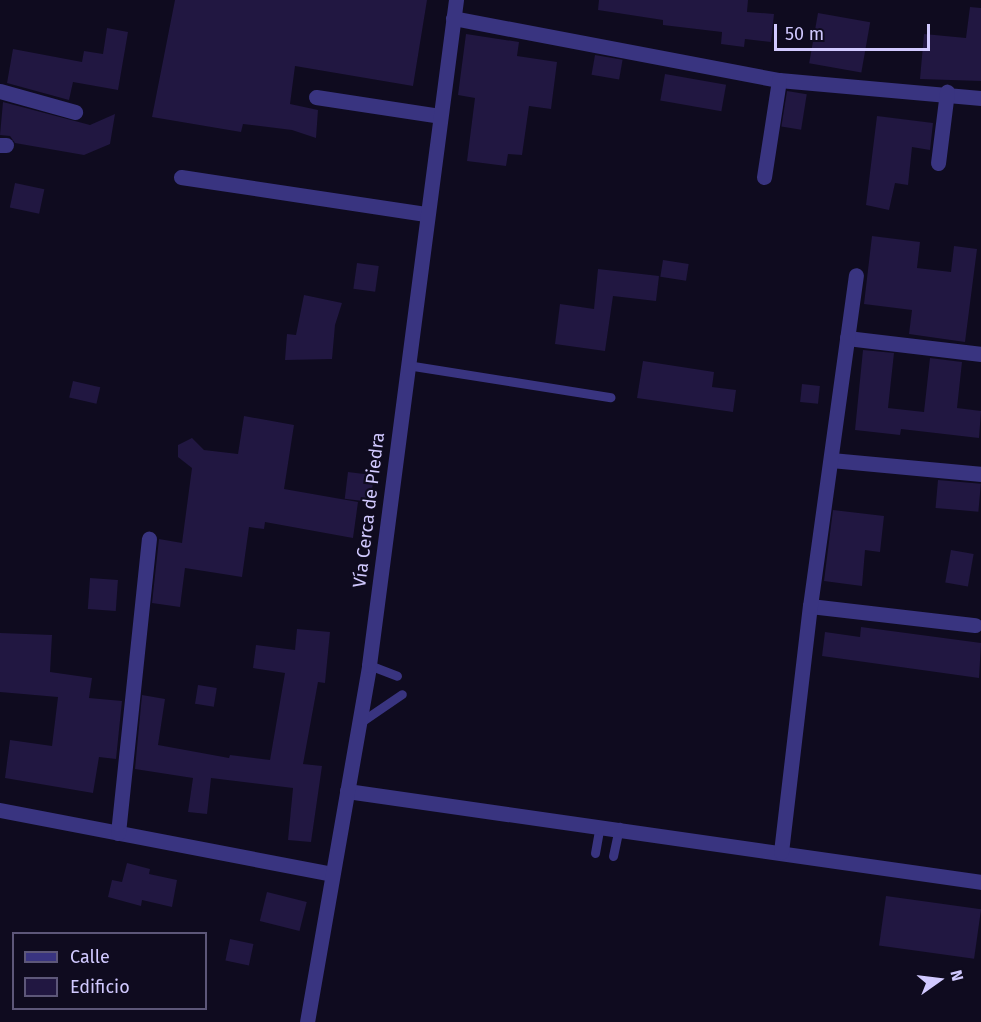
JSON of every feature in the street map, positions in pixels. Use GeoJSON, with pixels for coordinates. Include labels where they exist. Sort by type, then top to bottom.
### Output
{"type":"FeatureCollection","features":[{"type":"Feature","properties":{"kind":"street","name":"Vía Cerca de Piedra"},"geometry":{"type":"LineString","coordinates":[[307,1022],[369,665],[456,0]]}},
{"type":"Feature","properties":{"kind":"street"},"geometry":{"type":"LineString","coordinates":[[453,18],[779,80],[947,92],[981,98]]}},
{"type":"Feature","properties":{"kind":"street"},"geometry":{"type":"LineString","coordinates":[[764,177],[779,80]]}},
{"type":"Feature","properties":{"kind":"street"},"geometry":{"type":"LineString","coordinates":[[0,91],[75,112]]}},
{"type":"Feature","properties":{"kind":"street"},"geometry":{"type":"LineString","coordinates":[[938,163],[947,92]]}},
{"type":"Feature","properties":{"kind":"street"},"geometry":{"type":"LineString","coordinates":[[316,97],[440,116]]}},
{"type":"Feature","properties":{"kind":"street"},"geometry":{"type":"LineString","coordinates":[[181,177],[427,214]]}},
{"type":"Feature","properties":{"kind":"street"},"geometry":{"type":"LineString","coordinates":[[781,852],[810,606],[856,275]]}},
{"type":"Feature","properties":{"kind":"street"},"geometry":{"type":"LineString","coordinates":[[847,338],[981,354]]}},
{"type":"Feature","properties":{"kind":"street"},"geometry":{"type":"LineString","coordinates":[[831,460],[981,474]]}},
{"type":"Feature","properties":{"kind":"street"},"geometry":{"type":"LineString","coordinates":[[118,833],[149,539]]}},
{"type":"Feature","properties":{"kind":"street"},"geometry":{"type":"LineString","coordinates":[[810,606],[975,625]]}},
{"type":"Feature","properties":{"kind":"street"},"geometry":{"type":"LineString","coordinates":[[347,791],[619,827],[981,882]]}},
{"type":"Feature","properties":{"kind":"street"},"geometry":{"type":"LineString","coordinates":[[0,810],[332,874]]}},
{"type":"Feature","properties":{"kind":"lane"},"geometry":{"type":"LineString","coordinates":[[407,365],[610,397]]}},
{"type":"Feature","properties":{"kind":"lane"},"geometry":{"type":"LineString","coordinates":[[369,665],[397,676]]}},
{"type":"Feature","properties":{"kind":"lane"},"geometry":{"type":"LineString","coordinates":[[358,724],[402,694]]}},
{"type":"Feature","properties":{"kind":"lane"},"geometry":{"type":"LineString","coordinates":[[595,853],[600,825]]}},
{"type":"Feature","properties":{"kind":"lane"},"geometry":{"type":"LineString","coordinates":[[613,856],[619,827]]}},
{"type":"Feature","properties":{"kind":"building"},"geometry":{"type":"Polygon","coordinates":[[[175,0],[427,0],[413,86],[295,66],[290,104],[318,110],[316,138],[292,130],[243,124],[241,132],[152,117],[175,0]]]}},
{"type":"Feature","properties":{"kind":"building"},"geometry":{"type":"Polygon","coordinates":[[[599,0],[748,0],[747,12],[774,14],[771,42],[745,39],[744,47],[721,44],[722,32],[663,25],[663,20],[598,10],[599,0]]]}},
{"type":"Feature","properties":{"kind":"building"},"geometry":{"type":"Polygon","coordinates":[[[970,7],[981,8],[981,81],[920,79],[924,34],[966,38],[970,7]]]}},
{"type":"Feature","properties":{"kind":"building"},"geometry":{"type":"Polygon","coordinates":[[[818,13],[870,22],[861,72],[809,63],[818,13]]]}},
{"type":"Feature","properties":{"kind":"building"},"geometry":{"type":"Polygon","coordinates":[[[107,28],[128,32],[118,90],[73,82],[69,100],[7,83],[13,49],[82,62],[84,51],[103,54],[107,28]]]}},
{"type":"Feature","properties":{"kind":"building"},"geometry":{"type":"Polygon","coordinates":[[[466,34],[519,42],[517,56],[557,62],[551,109],[529,106],[522,155],[508,154],[506,166],[467,161],[475,98],[458,95],[466,34]]]}},
{"type":"Feature","properties":{"kind":"building"},"geometry":{"type":"Polygon","coordinates":[[[595,55],[623,60],[619,80],[592,75],[595,55]]]}},
{"type":"Feature","properties":{"kind":"building"},"geometry":{"type":"Polygon","coordinates":[[[665,74],[726,85],[721,111],[660,101],[665,74]]]}},
{"type":"Feature","properties":{"kind":"building"},"geometry":{"type":"Polygon","coordinates":[[[787,91],[807,94],[801,130],[781,127],[787,91]]]}},
{"type":"Feature","properties":{"kind":"building"},"geometry":{"type":"Polygon","coordinates":[[[3,102],[90,125],[115,114],[110,144],[84,155],[15,143],[10,136],[0,135],[3,102]]]}},
{"type":"Feature","properties":{"kind":"building"},"geometry":{"type":"Polygon","coordinates":[[[877,116],[933,123],[930,150],[912,147],[908,185],[895,183],[889,210],[866,205],[877,116]]]}},
{"type":"Feature","properties":{"kind":"building"},"geometry":{"type":"Polygon","coordinates":[[[15,183],[44,189],[39,214],[10,207],[15,183]]]}},
{"type":"Feature","properties":{"kind":"building"},"geometry":{"type":"Polygon","coordinates":[[[872,236],[920,242],[917,268],[951,272],[954,246],[977,249],[965,342],[909,334],[912,310],[864,304],[872,236]]]}},
{"type":"Feature","properties":{"kind":"building"},"geometry":{"type":"Polygon","coordinates":[[[663,260],[689,264],[686,281],[660,277],[663,260]]]}},
{"type":"Feature","properties":{"kind":"building"},"geometry":{"type":"Polygon","coordinates":[[[357,263],[379,266],[375,292],[353,289],[357,263]]]}},
{"type":"Feature","properties":{"kind":"building"},"geometry":{"type":"Polygon","coordinates":[[[598,269],[659,276],[656,301],[613,296],[605,351],[555,344],[560,304],[594,309],[598,269]]]}},
{"type":"Feature","properties":{"kind":"building"},"geometry":{"type":"Polygon","coordinates":[[[304,295],[342,303],[335,325],[332,359],[285,360],[287,334],[296,335],[304,295]]]}},
{"type":"Feature","properties":{"kind":"building"},"geometry":{"type":"Polygon","coordinates":[[[863,350],[894,353],[888,408],[924,412],[930,358],[962,362],[957,408],[981,411],[979,438],[901,429],[900,435],[855,430],[863,350]]]}},
{"type":"Feature","properties":{"kind":"building"},"geometry":{"type":"Polygon","coordinates":[[[643,361],[714,372],[712,387],[736,390],[733,412],[637,398],[643,361]]]}},
{"type":"Feature","properties":{"kind":"building"},"geometry":{"type":"Polygon","coordinates":[[[73,381],[100,387],[96,404],[69,398],[73,381]]]}},
{"type":"Feature","properties":{"kind":"building"},"geometry":{"type":"Polygon","coordinates":[[[802,384],[820,386],[818,404],[800,402],[802,384]]]}},
{"type":"Feature","properties":{"kind":"building"},"geometry":{"type":"Polygon","coordinates":[[[244,416],[294,425],[284,489],[358,502],[353,538],[265,522],[264,529],[249,527],[242,577],[185,568],[180,607],[152,603],[159,539],[182,543],[192,468],[178,457],[178,445],[192,438],[204,450],[238,454],[244,416]]]}},
{"type":"Feature","properties":{"kind":"building"},"geometry":{"type":"Polygon","coordinates":[[[348,472],[374,475],[371,502],[345,499],[348,472]]]}},
{"type":"Feature","properties":{"kind":"building"},"geometry":{"type":"Polygon","coordinates":[[[938,480],[981,484],[978,512],[936,508],[938,480]]]}},
{"type":"Feature","properties":{"kind":"building"},"geometry":{"type":"Polygon","coordinates":[[[833,510],[884,516],[880,552],[865,550],[862,586],[824,581],[833,510]]]}},
{"type":"Feature","properties":{"kind":"building"},"geometry":{"type":"Polygon","coordinates":[[[951,550],[974,554],[968,586],[945,582],[951,550]]]}},
{"type":"Feature","properties":{"kind":"building"},"geometry":{"type":"Polygon","coordinates":[[[90,578],[118,580],[116,611],[88,609],[90,578]]]}},
{"type":"Feature","properties":{"kind":"building"},"geometry":{"type":"Polygon","coordinates":[[[861,627],[981,643],[979,678],[822,656],[825,632],[860,637],[861,627]]]}},
{"type":"Feature","properties":{"kind":"building"},"geometry":{"type":"Polygon","coordinates":[[[297,629],[330,632],[325,683],[318,682],[303,764],[322,766],[311,842],[288,840],[293,788],[211,778],[207,814],[188,812],[193,778],[135,769],[142,695],[165,699],[158,745],[229,758],[230,755],[270,760],[285,673],[253,668],[256,645],[295,650],[297,629]]]}},
{"type":"Feature","properties":{"kind":"building"},"geometry":{"type":"Polygon","coordinates":[[[0,633],[52,635],[50,672],[92,678],[89,698],[122,701],[116,759],[99,757],[93,793],[5,778],[10,740],[52,746],[58,697],[0,692],[0,633]]]}},
{"type":"Feature","properties":{"kind":"building"},"geometry":{"type":"Polygon","coordinates":[[[198,685],[217,688],[214,707],[195,704],[198,685]]]}},
{"type":"Feature","properties":{"kind":"building"},"geometry":{"type":"Polygon","coordinates":[[[127,863],[150,869],[149,874],[177,880],[172,907],[142,900],[141,906],[108,897],[112,880],[122,882],[127,863]]]}},
{"type":"Feature","properties":{"kind":"building"},"geometry":{"type":"Polygon","coordinates":[[[267,892],[307,902],[300,931],[260,921],[267,892]]]}},
{"type":"Feature","properties":{"kind":"building"},"geometry":{"type":"Polygon","coordinates":[[[886,896],[981,909],[974,959],[879,946],[886,896]]]}},
{"type":"Feature","properties":{"kind":"building"},"geometry":{"type":"Polygon","coordinates":[[[230,939],[253,944],[249,966],[225,961],[230,939]]]}}]}
